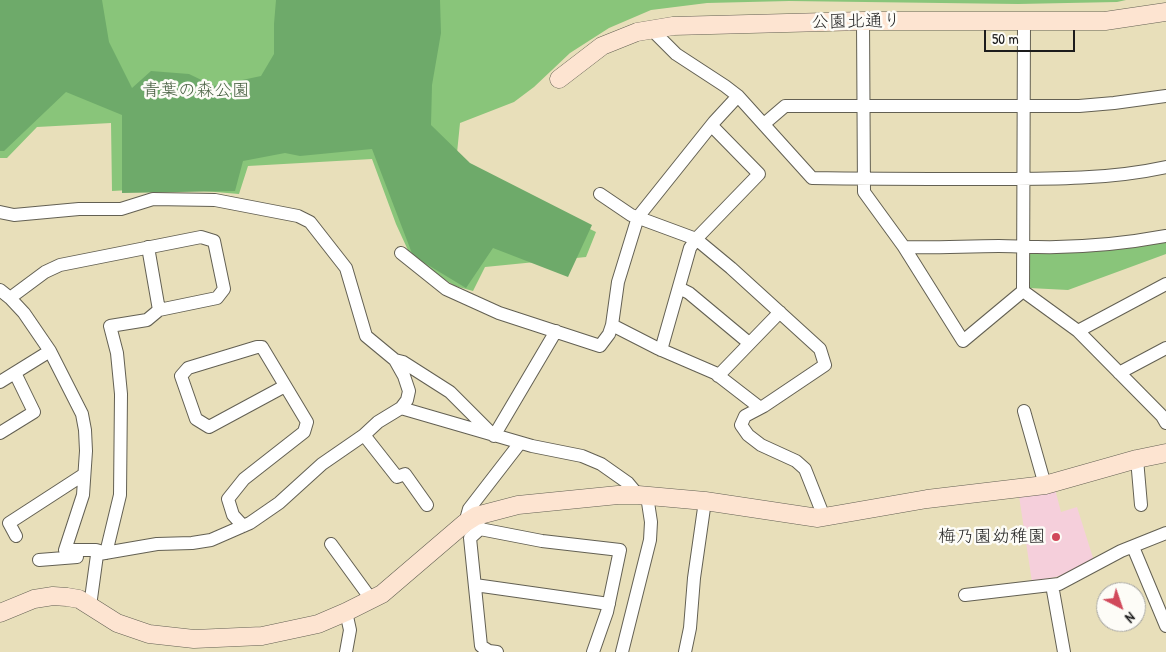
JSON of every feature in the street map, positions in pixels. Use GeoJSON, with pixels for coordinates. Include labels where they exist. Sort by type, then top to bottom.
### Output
{"type":"FeatureCollection","features":[{"type":"Feature","properties":{"kind":"street","name":"公園北通り"},"geometry":{"type":"LineString","coordinates":[[559,79],[602,46],[637,32],[673,26],[863,21],[1105,21],[1166,12]]}},
{"type":"Feature","properties":{"kind":"street"},"geometry":{"type":"LineString","coordinates":[[863,21],[864,192],[904,247],[963,342],[1023,291],[1024,20]]}},
{"type":"Feature","properties":{"kind":"street"},"geometry":{"type":"LineString","coordinates":[[652,30],[676,54],[738,96],[812,178],[1024,179],[1124,173],[1166,167]]}},
{"type":"Feature","properties":{"kind":"street"},"geometry":{"type":"LineString","coordinates":[[401,253],[446,290],[499,312],[600,346],[609,334],[612,325],[618,282],[638,217],[738,96]]}},
{"type":"Feature","properties":{"kind":"street"},"geometry":{"type":"LineString","coordinates":[[764,124],[785,106],[1079,106],[1114,104],[1166,96]]}},
{"type":"Feature","properties":{"kind":"street"},"geometry":{"type":"LineString","coordinates":[[662,350],[690,248],[696,239],[759,174],[712,126]]}},
{"type":"Feature","properties":{"kind":"street"},"geometry":{"type":"LineString","coordinates":[[600,194],[638,217],[696,239],[820,348],[825,365],[764,406],[745,416],[741,426],[761,444],[796,461],[805,468],[824,517]]}},
{"type":"Feature","properties":{"kind":"street"},"geometry":{"type":"LineString","coordinates":[[0,212],[14,214],[78,209],[121,209],[153,200],[215,200],[298,216],[310,222],[346,268],[366,336],[395,360],[404,376],[409,391],[407,400],[402,408],[378,422],[364,435],[322,464],[279,503],[243,526],[211,540],[192,543],[157,544],[102,554],[39,560]]}},
{"type":"Feature","properties":{"kind":"street"},"geometry":{"type":"LineString","coordinates":[[904,247],[1024,247],[1124,243],[1166,236]]}},
{"type":"Feature","properties":{"kind":"street"},"geometry":{"type":"LineString","coordinates":[[90,606],[102,554],[120,495],[121,394],[117,353],[110,326],[147,320],[159,310],[217,298],[224,289],[214,241],[201,237],[60,265],[5,294],[24,313],[50,351],[82,414],[86,451],[83,495],[65,550],[96,550],[102,554]]}},
{"type":"Feature","properties":{"kind":"street"},"geometry":{"type":"LineString","coordinates":[[148,247],[159,310]]}},
{"type":"Feature","properties":{"kind":"street"},"geometry":{"type":"LineString","coordinates":[[1078,331],[1166,284]]}},
{"type":"Feature","properties":{"kind":"street"},"geometry":{"type":"LineString","coordinates":[[679,288],[689,293],[749,343]]}},
{"type":"Feature","properties":{"kind":"street"},"geometry":{"type":"LineString","coordinates":[[1023,291],[1078,331],[1165,417]]}},
{"type":"Feature","properties":{"kind":"street"},"geometry":{"type":"LineString","coordinates":[[718,376],[780,312]]}},
{"type":"Feature","properties":{"kind":"street"},"geometry":{"type":"LineString","coordinates":[[612,325],[718,376],[759,407]]}},
{"type":"Feature","properties":{"kind":"street"},"geometry":{"type":"LineString","coordinates":[[494,436],[556,331]]}},
{"type":"Feature","properties":{"kind":"street"},"geometry":{"type":"LineString","coordinates":[[243,526],[233,515],[228,499],[244,479],[304,432],[307,422],[262,347],[256,347],[188,368],[181,376],[196,419],[210,427],[285,386]]}},
{"type":"Feature","properties":{"kind":"street"},"geometry":{"type":"LineString","coordinates":[[1119,373],[1166,348]]}},
{"type":"Feature","properties":{"kind":"street"},"geometry":{"type":"LineString","coordinates":[[0,382],[50,351]]}},
{"type":"Feature","properties":{"kind":"street"},"geometry":{"type":"LineString","coordinates":[[395,360],[403,362],[450,392],[494,436]]}},
{"type":"Feature","properties":{"kind":"street"},"geometry":{"type":"LineString","coordinates":[[0,433],[34,412],[15,373]]}},
{"type":"Feature","properties":{"kind":"street"},"geometry":{"type":"LineString","coordinates":[[402,408],[520,443],[582,456],[601,464],[643,495],[651,522],[650,540],[622,652]]}},
{"type":"Feature","properties":{"kind":"street"},"geometry":{"type":"LineString","coordinates":[[1024,411],[1045,485]]}},
{"type":"Feature","properties":{"kind":"street"},"geometry":{"type":"LineString","coordinates":[[364,435],[397,478],[404,474],[428,504]]}},
{"type":"Feature","properties":{"kind":"street"},"geometry":{"type":"LineString","coordinates":[[491,652],[481,646],[470,538],[474,523],[469,509],[520,443]]}},
{"type":"Feature","properties":{"kind":"street"},"geometry":{"type":"LineString","coordinates":[[0,614],[34,600],[53,596],[79,599],[117,623],[149,634],[194,639],[262,636],[318,624],[382,594],[474,523],[518,505],[618,495],[643,495],[705,501],[818,518],[927,499],[1045,485],[1137,459],[1166,453]]}},
{"type":"Feature","properties":{"kind":"street"},"geometry":{"type":"LineString","coordinates":[[1137,459],[1141,505]]}},
{"type":"Feature","properties":{"kind":"street"},"geometry":{"type":"LineString","coordinates":[[16,536],[3,524],[83,475]]}},
{"type":"Feature","properties":{"kind":"street"},"geometry":{"type":"LineString","coordinates":[[684,652],[690,628],[694,578],[705,501]]}},
{"type":"Feature","properties":{"kind":"street"},"geometry":{"type":"LineString","coordinates":[[474,523],[542,541],[620,550],[608,604],[593,652]]}},
{"type":"Feature","properties":{"kind":"street"},"geometry":{"type":"LineString","coordinates":[[965,595],[1059,584],[1133,547],[1166,533]]}},
{"type":"Feature","properties":{"kind":"street"},"geometry":{"type":"LineString","coordinates":[[331,544],[371,599]]}},
{"type":"Feature","properties":{"kind":"street"},"geometry":{"type":"LineString","coordinates":[[1133,547],[1166,626]]}},
{"type":"Feature","properties":{"kind":"street"},"geometry":{"type":"LineString","coordinates":[[1052,585],[1064,652]]}},
{"type":"Feature","properties":{"kind":"street"},"geometry":{"type":"LineString","coordinates":[[475,586],[608,604]]}},
{"type":"Feature","properties":{"kind":"street"},"geometry":{"type":"LineString","coordinates":[[346,612],[350,630],[346,652]]}},
{"type":"Feature","properties":{"kind":"shaded area","name":"梅乃園幼稚園"},"geometry":{"type":"Polygon","coordinates":[[[1055,489],[1061,512],[1077,507],[1094,561],[1060,576],[1032,582],[1019,496],[1055,489]]]}},
{"type":"Feature","properties":{"kind":"green space","name":"青葉の森公園"},"geometry":{"type":"Polygon","coordinates":[[[0,0],[1126,0],[1117,2],[1018,4],[789,1],[707,3],[651,10],[609,28],[570,53],[534,87],[514,102],[460,123],[456,163],[596,232],[586,257],[485,267],[473,291],[455,286],[412,259],[396,224],[372,159],[248,166],[239,194],[168,188],[112,191],[111,123],[37,127],[7,158],[0,158],[0,0]]]}},
{"type":"Feature","properties":{"kind":"green space","name":"青葉の森公園"},"geometry":{"type":"Polygon","coordinates":[[[0,0],[102,0],[109,42],[132,88],[151,71],[189,74],[214,86],[261,76],[274,54],[276,0],[440,0],[441,33],[432,85],[431,125],[470,163],[592,225],[568,277],[493,248],[466,288],[413,256],[372,149],[300,156],[285,153],[243,161],[235,191],[122,193],[122,115],[66,92],[4,151],[0,151],[0,0]]]}},
{"type":"Feature","properties":{"kind":"green space"},"geometry":{"type":"Polygon","coordinates":[[[1166,239],[1166,254],[1068,290],[1029,288],[1030,250],[1166,239]]]}},
{"type":"Feature","properties":{"kind":"place","name":"梅乃園幼稚園"},"geometry":{"type":"Point","coordinates":[1056,537]}}]}
